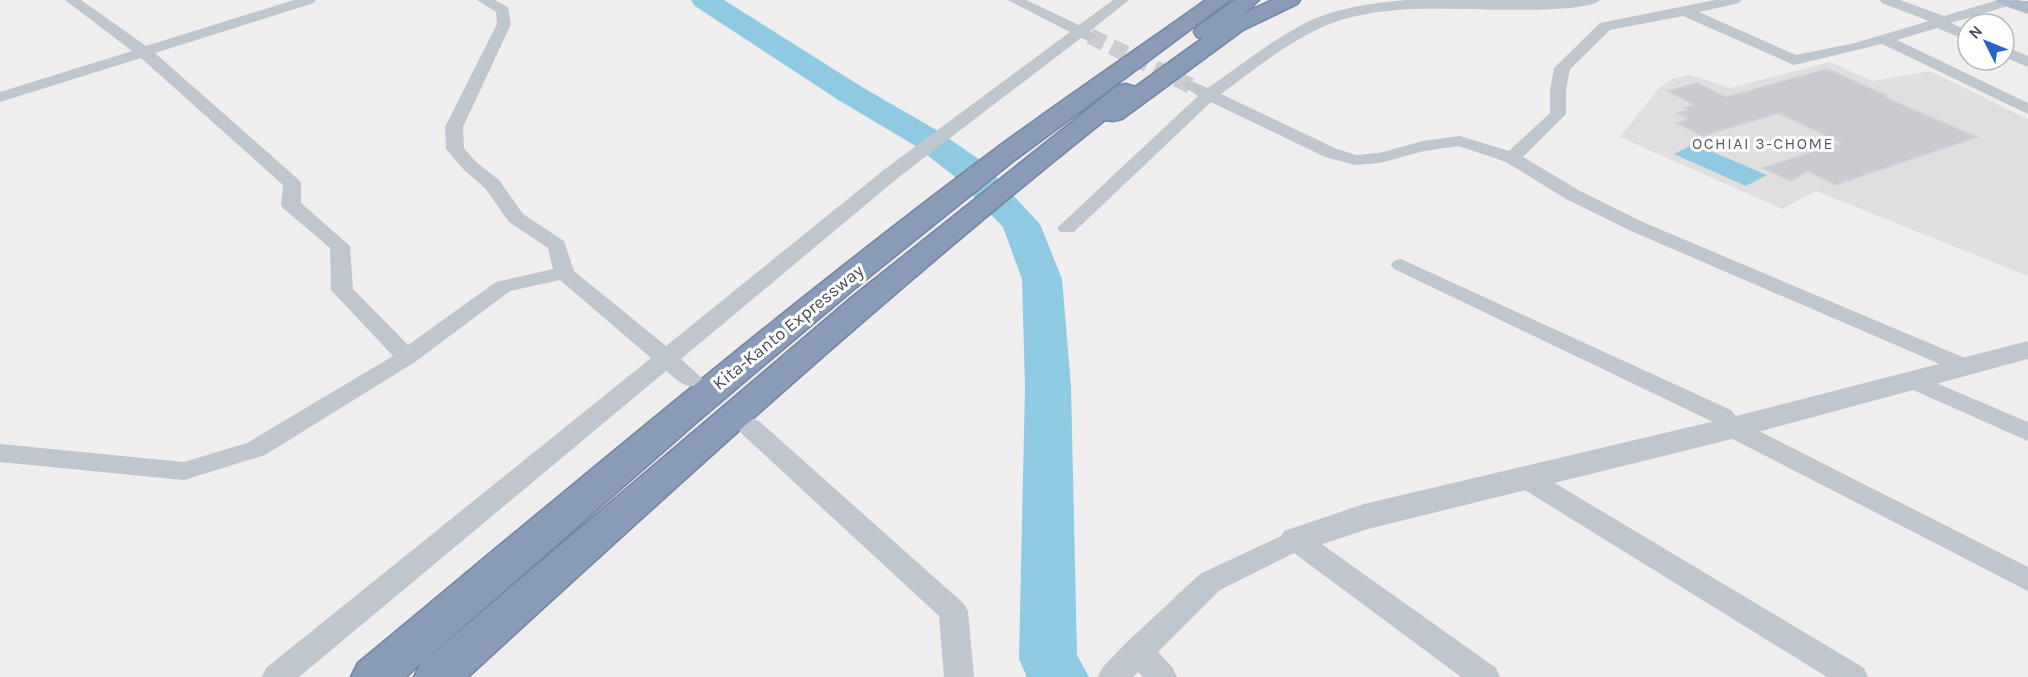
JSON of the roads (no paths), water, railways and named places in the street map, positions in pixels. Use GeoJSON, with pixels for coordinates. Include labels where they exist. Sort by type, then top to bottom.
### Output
{"type":"FeatureCollection","features":[{"type":"Feature","properties":{"kind":"highway"},"geometry":{"type":"LineString","coordinates":[[1078,100],[1145,41],[1200,0]]}},
{"type":"Feature","properties":{"kind":"highway","name":"Kita-Kanto Expressway"},"geometry":{"type":"LineString","coordinates":[[437,677],[804,354],[1003,156],[1220,0]]}},
{"type":"Feature","properties":{"kind":"highway","name":"Kita-Kanto Expressway"},"geometry":{"type":"LineString","coordinates":[[374,677],[773,338],[925,234],[1028,169],[1178,51],[1250,0]]}},
{"type":"Feature","properties":{"kind":"highway"},"geometry":{"type":"LineString","coordinates":[[1028,169],[1116,113],[1235,25],[1290,0]]}},
{"type":"Feature","properties":{"kind":"street"},"geometry":{"type":"LineString","coordinates":[[72,0],[145,52],[292,184],[291,205],[340,246],[342,290],[406,357]]}},
{"type":"Feature","properties":{"kind":"street"},"geometry":{"type":"LineString","coordinates":[[0,97],[309,0]]}},
{"type":"Feature","properties":{"kind":"street"},"geometry":{"type":"LineString","coordinates":[[484,0],[503,10],[504,24],[454,127],[455,149],[492,184],[516,218],[557,245],[564,273],[692,380]]}},
{"type":"Feature","properties":{"kind":"street"},"geometry":{"type":"LineString","coordinates":[[1015,0],[1085,34]]}},
{"type":"Feature","properties":{"kind":"street"},"geometry":{"type":"LineString","coordinates":[[277,677],[892,173],[1085,34],[1122,0]]}},
{"type":"Feature","properties":{"kind":"street"},"geometry":{"type":"LineString","coordinates":[[1067,228],[1208,95],[1305,29],[1330,18],[1356,11],[1411,4],[1554,4],[1593,0]]}},
{"type":"Feature","properties":{"kind":"street"},"geometry":{"type":"LineString","coordinates":[[1512,158],[1558,114],[1558,90],[1562,68],[1605,26],[1734,0]]}},
{"type":"Feature","properties":{"kind":"street"},"geometry":{"type":"LineString","coordinates":[[1887,0],[1956,30]]}},
{"type":"Feature","properties":{"kind":"street"},"geometry":{"type":"LineString","coordinates":[[1685,11],[1794,60],[1858,47],[1940,22],[2018,2]]}},
{"type":"Feature","properties":{"kind":"street"},"geometry":{"type":"LineString","coordinates":[[1883,39],[2028,109]]}},
{"type":"Feature","properties":{"kind":"street"},"geometry":{"type":"LineString","coordinates":[[1191,86],[1331,153],[1355,160],[1380,158],[1424,146],[1460,141],[1512,158],[1573,195],[1638,227],[1964,366]]}},
{"type":"Feature","properties":{"kind":"street"},"geometry":{"type":"LineString","coordinates":[[1401,264],[1722,416],[1732,428],[2028,580]]}},
{"type":"Feature","properties":{"kind":"street"},"geometry":{"type":"LineString","coordinates":[[0,453],[184,471],[256,449],[406,357],[503,286],[564,273]]}},
{"type":"Feature","properties":{"kind":"street"},"geometry":{"type":"LineString","coordinates":[[1113,677],[1210,582],[1296,540],[1364,517],[1732,428],[2028,350]]}},
{"type":"Feature","properties":{"kind":"street"},"geometry":{"type":"LineString","coordinates":[[1910,380],[2028,432]]}},
{"type":"Feature","properties":{"kind":"street"},"geometry":{"type":"LineString","coordinates":[[750,427],[953,611],[959,677]]}},
{"type":"Feature","properties":{"kind":"street"},"geometry":{"type":"LineString","coordinates":[[1524,477],[1853,677]]}},
{"type":"Feature","properties":{"kind":"street"},"geometry":{"type":"LineString","coordinates":[[1296,540],[1485,677]]}},
{"type":"Feature","properties":{"kind":"street"},"geometry":{"type":"LineString","coordinates":[[1138,651],[1162,677]]}},
{"type":"Feature","properties":{"kind":"water"},"geometry":{"type":"Polygon","coordinates":[[[1694,144],[1767,175],[1746,186],[1674,154],[1694,144]]]}},
{"type":"Feature","properties":{"kind":"waterway"},"geometry":{"type":"LineString","coordinates":[[705,0],[851,94],[926,138],[967,168],[1021,224],[1042,279],[1048,387],[1048,659],[1059,677]]}},
{"type":"Feature","properties":{"kind":"waterway"},"geometry":{"type":"LineString","coordinates":[[1030,677],[1048,659]]}},
{"type":"Feature","properties":{"kind":"tunnel"},"geometry":{"type":"LineString","coordinates":[[1090,36],[1191,86]]}},
{"type":"Feature","properties":{"kind":"district","name":"OCHIAI 3-CHOME"},"geometry":{"type":"Point","coordinates":[1763,143]}}]}
